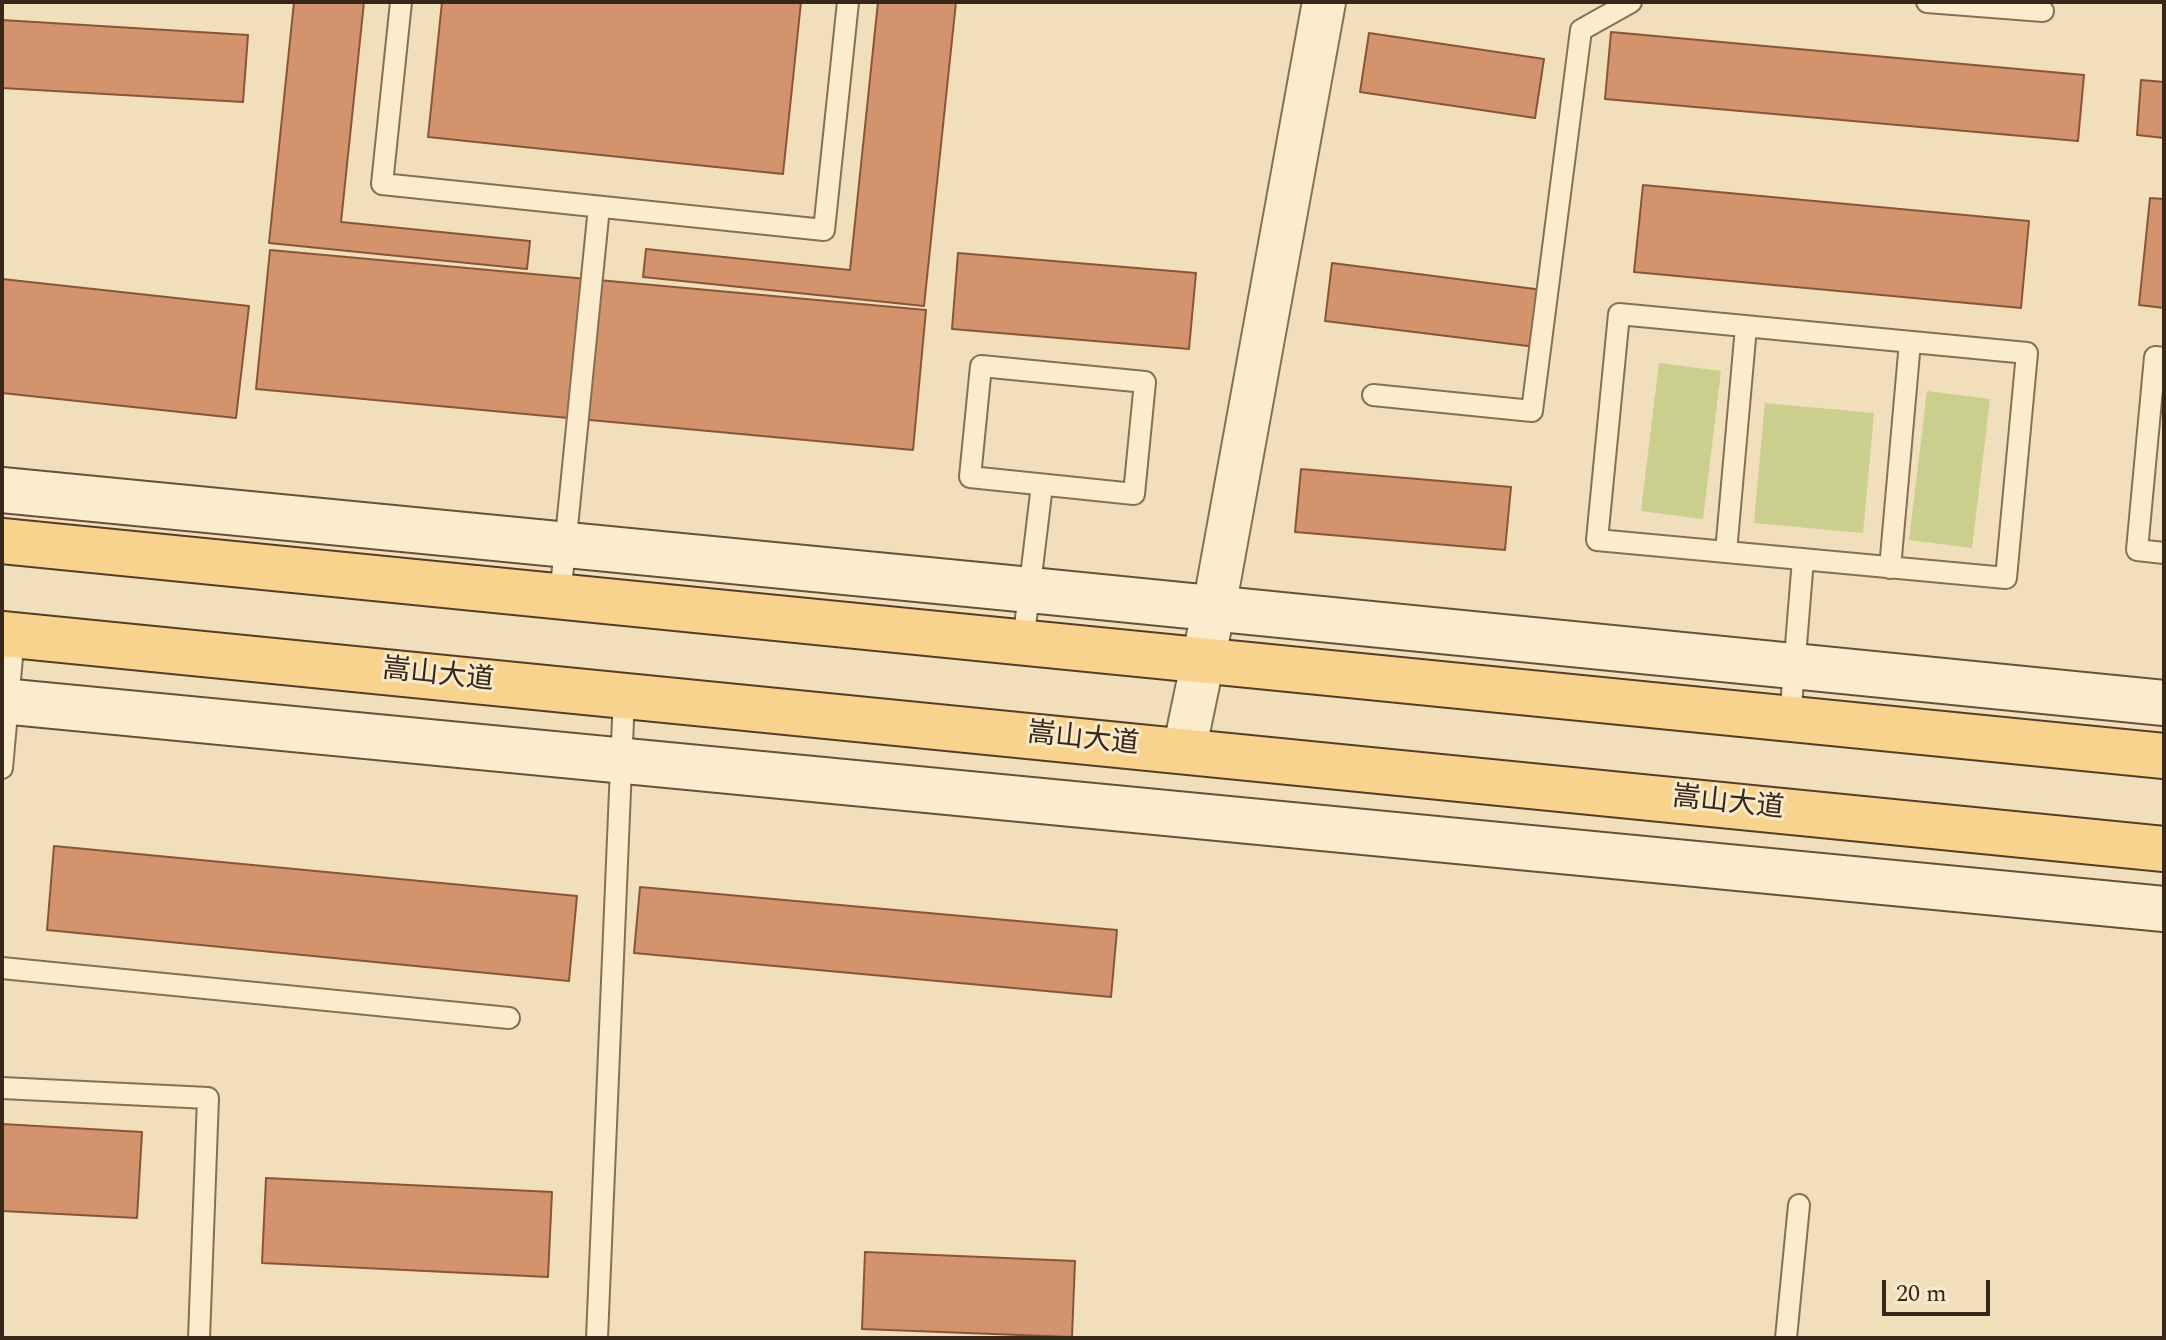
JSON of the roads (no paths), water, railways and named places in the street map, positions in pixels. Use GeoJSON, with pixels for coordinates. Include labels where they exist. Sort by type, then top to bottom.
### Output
{"type":"FeatureCollection","features":[{"type":"Feature","properties":{"kind":"main road"},"geometry":{"type":"LineString","coordinates":[[2,490],[2164,703]]}},
{"type":"Feature","properties":{"kind":"main road"},"geometry":{"type":"LineString","coordinates":[[2,541],[2164,756]]}},
{"type":"Feature","properties":{"kind":"main road","name":"嵩山大道"},"geometry":{"type":"LineString","coordinates":[[8,634],[2164,849]]}},
{"type":"Feature","properties":{"kind":"main road"},"geometry":{"type":"LineString","coordinates":[[5,701],[2164,909]]}},
{"type":"Feature","properties":{"kind":"street"},"geometry":{"type":"LineString","coordinates":[[1184,751],[1214,608],[1324,2]]}},
{"type":"Feature","properties":{"kind":"lane"},"geometry":{"type":"LineString","coordinates":[[401,2],[382,184],[824,230],[848,2]]}},
{"type":"Feature","properties":{"kind":"lane"},"geometry":{"type":"LineString","coordinates":[[1373,395],[1532,411],[1581,30],[1631,2]]}},
{"type":"Feature","properties":{"kind":"lane"},"geometry":{"type":"LineString","coordinates":[[1927,2],[2043,11]]}},
{"type":"Feature","properties":{"kind":"lane"},"geometry":{"type":"LineString","coordinates":[[560,597],[599,207]]}},
{"type":"Feature","properties":{"kind":"lane"},"geometry":{"type":"LineString","coordinates":[[1619,314],[1746,327],[2027,353],[2006,578],[1597,540],[1619,314]]}},
{"type":"Feature","properties":{"kind":"lane"},"geometry":{"type":"LineString","coordinates":[[1726,552],[1746,327]]}},
{"type":"Feature","properties":{"kind":"lane"},"geometry":{"type":"LineString","coordinates":[[1890,568],[1910,342]]}},
{"type":"Feature","properties":{"kind":"lane"},"geometry":{"type":"LineString","coordinates":[[2164,358],[2155,357],[2137,550],[2164,553]]}},
{"type":"Feature","properties":{"kind":"lane"},"geometry":{"type":"LineString","coordinates":[[981,366],[1145,382],[1134,494],[1042,485],[970,477],[981,366]]}},
{"type":"Feature","properties":{"kind":"lane"},"geometry":{"type":"LineString","coordinates":[[1023,643],[1042,485]]}},
{"type":"Feature","properties":{"kind":"lane"},"geometry":{"type":"LineString","coordinates":[[1790,719],[1803,559]]}},
{"type":"Feature","properties":{"kind":"lane"},"geometry":{"type":"LineString","coordinates":[[2,768],[8,634]]}},
{"type":"Feature","properties":{"kind":"lane"},"geometry":{"type":"LineString","coordinates":[[597,1338],[624,696]]}},
{"type":"Feature","properties":{"kind":"lane"},"geometry":{"type":"LineString","coordinates":[[2,968],[509,1018]]}},
{"type":"Feature","properties":{"kind":"lane"},"geometry":{"type":"LineString","coordinates":[[2,1088],[208,1098],[199,1338]]}},
{"type":"Feature","properties":{"kind":"lane"},"geometry":{"type":"LineString","coordinates":[[1786,1338],[1799,1205]]}}]}
